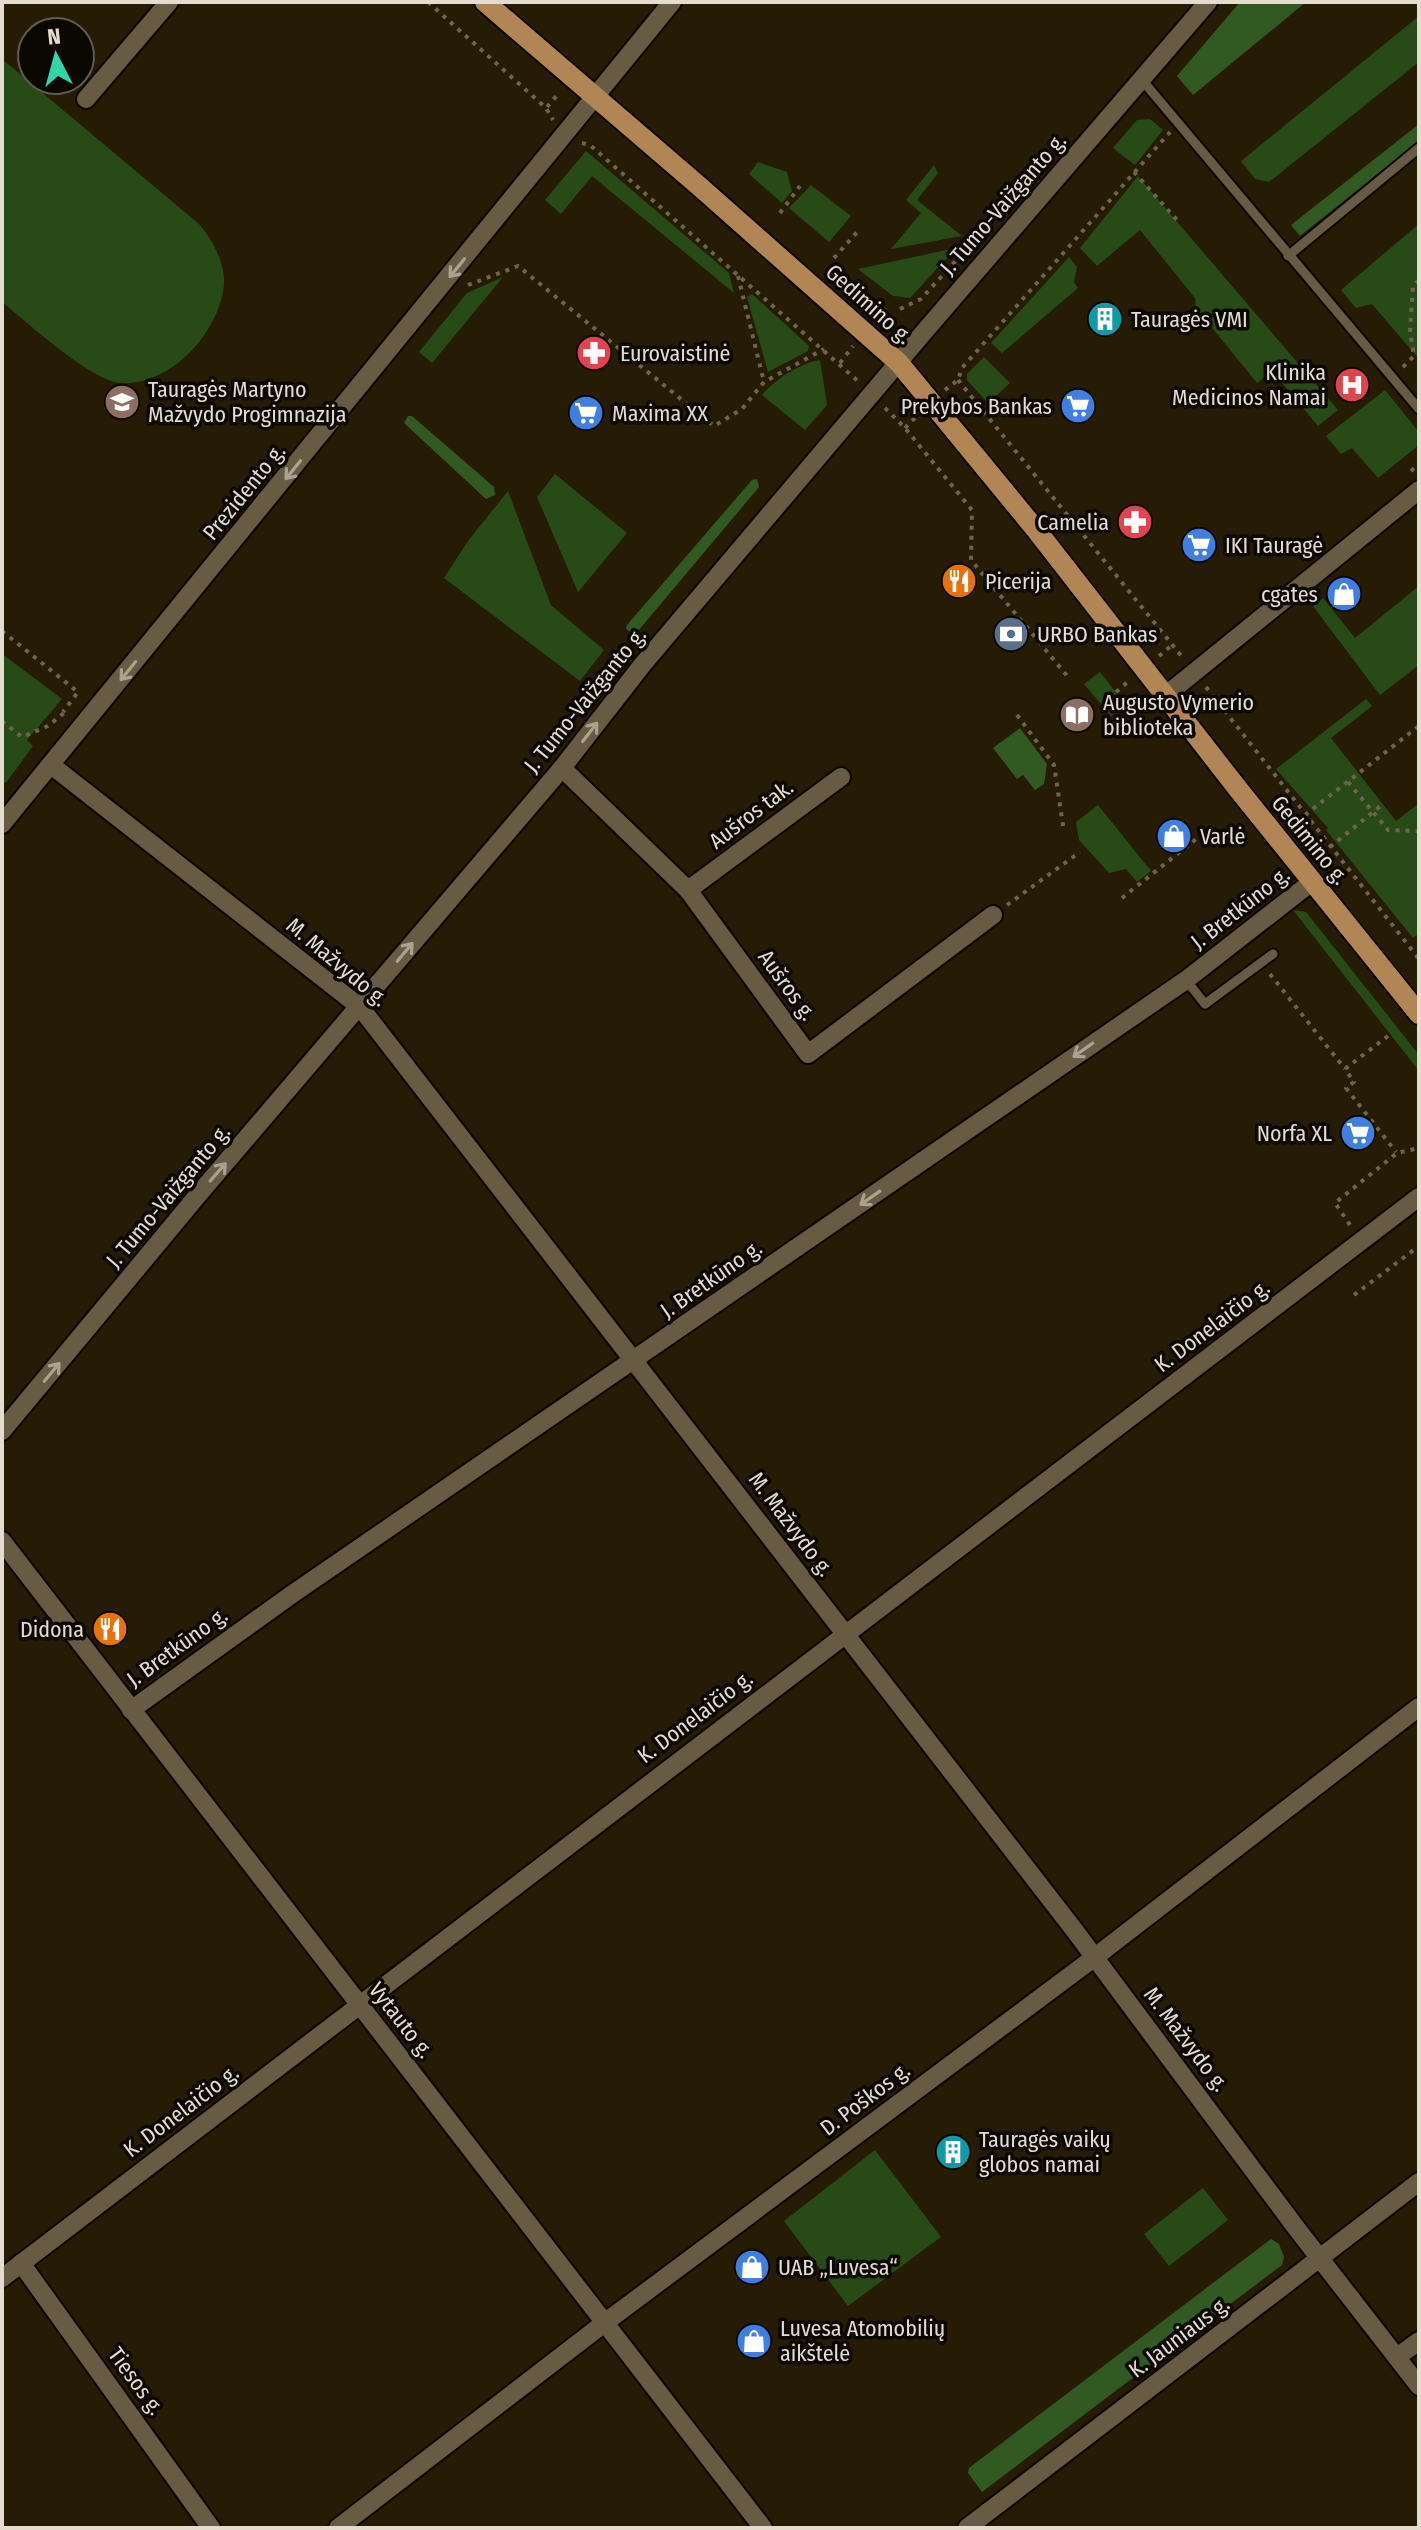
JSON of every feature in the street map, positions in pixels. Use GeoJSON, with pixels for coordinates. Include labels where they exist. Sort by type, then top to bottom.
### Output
{"type":"FeatureCollection","features":[{"type":"Feature","properties":{"kind":"main road","name":"Gedimino g."},"geometry":{"type":"LineString","coordinates":[[485,2],[899,363],[1029,521],[1419,1014]]}},
{"type":"Feature","properties":{"kind":"street"},"geometry":{"type":"LineString","coordinates":[[86,99],[169,2]]}},
{"type":"Feature","properties":{"kind":"street","name":"Prezidento g."},"geometry":{"type":"LineString","coordinates":[[2,824],[672,2]]}},
{"type":"Feature","properties":{"kind":"street","name":"J. Tumo-Vaižganto g."},"geometry":{"type":"LineString","coordinates":[[2,1431],[198,1195],[562,768],[643,664],[1208,2]]}},
{"type":"Feature","properties":{"kind":"street"},"geometry":{"type":"LineString","coordinates":[[1165,696],[1419,490]]}},
{"type":"Feature","properties":{"kind":"street","name":"M. Mažvydo g."},"geometry":{"type":"LineString","coordinates":[[51,765],[360,1007],[1095,1957],[1320,2259],[1419,2386]]}},
{"type":"Feature","properties":{"kind":"street","name":"Aušros g."},"geometry":{"type":"LineString","coordinates":[[562,768],[688,890],[808,1054],[993,915]]}},
{"type":"Feature","properties":{"kind":"street","name":"Aušros tak."},"geometry":{"type":"LineString","coordinates":[[688,890],[841,777]]}},
{"type":"Feature","properties":{"kind":"street","name":"J. Bretkūno g."},"geometry":{"type":"LineString","coordinates":[[131,1710],[291,1595],[1186,980],[1313,881]]}},
{"type":"Feature","properties":{"kind":"street","name":"K. Donelaičio g."},"geometry":{"type":"LineString","coordinates":[[2,2278],[1419,1197]]}},
{"type":"Feature","properties":{"kind":"street","name":"Vytauto g."},"geometry":{"type":"LineString","coordinates":[[2,1541],[763,2528]]}},
{"type":"Feature","properties":{"kind":"street","name":"D. Poškos g."},"geometry":{"type":"LineString","coordinates":[[338,2528],[603,2324],[1095,1957],[1419,1707]]}},
{"type":"Feature","properties":{"kind":"street","name":"K. Jauniaus g."},"geometry":{"type":"LineString","coordinates":[[967,2528],[1419,2182]]}},
{"type":"Feature","properties":{"kind":"street","name":"Tiesos g."},"geometry":{"type":"LineString","coordinates":[[21,2263],[211,2528]]}},
{"type":"Feature","properties":{"kind":"street"},"geometry":{"type":"LineString","coordinates":[[1397,2357],[1419,2341]]}},
{"type":"Feature","properties":{"kind":"lane"},"geometry":{"type":"LineString","coordinates":[[1142,80],[1419,409]]}},
{"type":"Feature","properties":{"kind":"lane"},"geometry":{"type":"LineString","coordinates":[[1288,256],[1419,148]]}},
{"type":"Feature","properties":{"kind":"lane"},"geometry":{"type":"LineString","coordinates":[[1186,980],[1205,1004],[1273,954]]}},
{"type":"Feature","properties":{"kind":"path"},"geometry":{"type":"LineString","coordinates":[[428,2],[546,108],[550,117],[584,144],[590,145],[824,349],[905,428],[972,510],[971,560],[1068,677]]}},
{"type":"Feature","properties":{"kind":"path"},"geometry":{"type":"LineString","coordinates":[[958,380],[962,368],[1179,121]]}},
{"type":"Feature","properties":{"kind":"path"},"geometry":{"type":"LineString","coordinates":[[1134,172],[1177,220]]}},
{"type":"Feature","properties":{"kind":"path"},"geometry":{"type":"LineString","coordinates":[[780,213],[800,186]]}},
{"type":"Feature","properties":{"kind":"path"},"geometry":{"type":"LineString","coordinates":[[834,258],[858,231]]}},
{"type":"Feature","properties":{"kind":"path"},"geometry":{"type":"LineString","coordinates":[[468,285],[518,266],[714,426],[742,409],[764,382],[824,349]]}},
{"type":"Feature","properties":{"kind":"path"},"geometry":{"type":"LineString","coordinates":[[738,274],[764,382]]}},
{"type":"Feature","properties":{"kind":"path"},"geometry":{"type":"LineString","coordinates":[[1393,377],[1414,356],[1410,332],[1413,286],[1419,280]]}},
{"type":"Feature","properties":{"kind":"path"},"geometry":{"type":"LineString","coordinates":[[2,631],[78,692],[48,726],[22,737],[2,721]]}},
{"type":"Feature","properties":{"kind":"path"},"geometry":{"type":"LineString","coordinates":[[63,712],[82,727]]}},
{"type":"Feature","properties":{"kind":"path"},"geometry":{"type":"LineString","coordinates":[[1017,715],[1054,765],[1064,832]]}},
{"type":"Feature","properties":{"kind":"path"},"geometry":{"type":"LineString","coordinates":[[1305,815],[1419,726]]}},
{"type":"Feature","properties":{"kind":"path"},"geometry":{"type":"LineString","coordinates":[[1348,782],[1388,830],[1419,831]]}},
{"type":"Feature","properties":{"kind":"path"},"geometry":{"type":"LineString","coordinates":[[1330,847],[1383,804]]}},
{"type":"Feature","properties":{"kind":"path"},"geometry":{"type":"LineString","coordinates":[[1122,898],[1205,832]]}},
{"type":"Feature","properties":{"kind":"path"},"geometry":{"type":"LineString","coordinates":[[993,915],[1080,852]]}},
{"type":"Feature","properties":{"kind":"path"},"geometry":{"type":"LineString","coordinates":[[1261,962],[1345,1069],[1354,1082],[1346,1088],[1397,1153]]}},
{"type":"Feature","properties":{"kind":"path"},"geometry":{"type":"LineString","coordinates":[[1345,1069],[1388,1036]]}},
{"type":"Feature","properties":{"kind":"path"},"geometry":{"type":"LineString","coordinates":[[1348,1231],[1350,1223],[1335,1203],[1397,1153],[1419,1148]]}},
{"type":"Feature","properties":{"kind":"path"},"geometry":{"type":"LineString","coordinates":[[1354,1295],[1419,1246]]}},
{"type":"Feature","properties":{"kind":"green space"},"geometry":{"type":"Polygon","coordinates":[[[1240,2],[1306,2],[1193,95],[1177,76],[1240,2]]]}},
{"type":"Feature","properties":{"kind":"green space"},"geometry":{"type":"Polygon","coordinates":[[[1419,16],[1419,62],[1269,182],[1255,179],[1241,161],[1419,16]]]}},
{"type":"Feature","properties":{"kind":"green space"},"geometry":{"type":"Polygon","coordinates":[[[2,59],[16,71],[16,96],[46,96],[199,224],[217,252],[224,285],[213,320],[190,352],[158,375],[122,383],[78,363],[2,302],[2,59]]]}},
{"type":"Feature","properties":{"kind":"green space"},"geometry":{"type":"Polygon","coordinates":[[[1150,119],[1163,130],[1135,165],[1113,148],[1137,120],[1150,119]]]}},
{"type":"Feature","properties":{"kind":"green space"},"geometry":{"type":"Polygon","coordinates":[[[1419,124],[1419,141],[1300,236],[1291,225],[1419,124]]]}},
{"type":"Feature","properties":{"kind":"green space"},"geometry":{"type":"Polygon","coordinates":[[[586,151],[729,273],[734,293],[592,176],[561,214],[545,200],[586,151]]]}},
{"type":"Feature","properties":{"kind":"green space"},"geometry":{"type":"Polygon","coordinates":[[[758,162],[787,172],[792,191],[782,203],[749,174],[758,162]]]}},
{"type":"Feature","properties":{"kind":"green space"},"geometry":{"type":"Polygon","coordinates":[[[934,165],[938,173],[917,200],[962,236],[891,249],[921,213],[906,200],[934,165]]]}},
{"type":"Feature","properties":{"kind":"green space"},"geometry":{"type":"Polygon","coordinates":[[[1138,176],[1338,410],[1318,426],[1272,371],[1257,383],[1196,308],[1195,298],[1140,230],[1097,266],[1080,248],[1138,176]]]}},
{"type":"Feature","properties":{"kind":"green space"},"geometry":{"type":"Polygon","coordinates":[[[811,185],[851,216],[829,242],[789,208],[811,185]]]}},
{"type":"Feature","properties":{"kind":"green space"},"geometry":{"type":"Polygon","coordinates":[[[1419,224],[1419,359],[1372,304],[1356,308],[1341,290],[1419,224]]]}},
{"type":"Feature","properties":{"kind":"green space"},"geometry":{"type":"Polygon","coordinates":[[[956,248],[910,298],[893,296],[858,269],[956,248]]]}},
{"type":"Feature","properties":{"kind":"green space"},"geometry":{"type":"Polygon","coordinates":[[[1069,257],[1077,267],[1074,282],[1078,288],[1002,353],[991,343],[1069,257]]]}},
{"type":"Feature","properties":{"kind":"green space"},"geometry":{"type":"Polygon","coordinates":[[[503,277],[432,363],[419,352],[467,293],[503,277]]]}},
{"type":"Feature","properties":{"kind":"green space"},"geometry":{"type":"Polygon","coordinates":[[[752,294],[809,346],[808,351],[768,372],[747,297],[752,294]]]}},
{"type":"Feature","properties":{"kind":"green space"},"geometry":{"type":"Polygon","coordinates":[[[984,357],[1010,383],[988,403],[967,380],[967,374],[984,357]]]}},
{"type":"Feature","properties":{"kind":"green space"},"geometry":{"type":"Polygon","coordinates":[[[820,360],[827,405],[805,430],[762,395],[788,373],[820,360]]]}},
{"type":"Feature","properties":{"kind":"green space"},"geometry":{"type":"Polygon","coordinates":[[[1385,390],[1419,432],[1419,445],[1378,478],[1352,448],[1341,454],[1326,436],[1385,390]]]}},
{"type":"Feature","properties":{"kind":"green space"},"geometry":{"type":"Polygon","coordinates":[[[408,416],[412,416],[494,487],[495,495],[486,499],[404,423],[408,416]]]}},
{"type":"Feature","properties":{"kind":"green space"},"geometry":{"type":"Polygon","coordinates":[[[555,474],[627,533],[578,592],[537,497],[555,474]]]}},
{"type":"Feature","properties":{"kind":"green space"},"geometry":{"type":"Polygon","coordinates":[[[757,479],[759,487],[638,631],[633,634],[626,629],[752,480],[757,479]]]}},
{"type":"Feature","properties":{"kind":"green space"},"geometry":{"type":"Polygon","coordinates":[[[508,491],[551,605],[604,650],[580,681],[444,578],[468,541],[508,491]]]}},
{"type":"Feature","properties":{"kind":"green space"},"geometry":{"type":"Polygon","coordinates":[[[1419,586],[1419,665],[1380,695],[1313,606],[1323,598],[1355,638],[1419,586]]]}},
{"type":"Feature","properties":{"kind":"green space"},"geometry":{"type":"Polygon","coordinates":[[[2,654],[62,699],[27,740],[33,746],[6,783],[2,782],[2,654]]]}},
{"type":"Feature","properties":{"kind":"green space"},"geometry":{"type":"Polygon","coordinates":[[[1100,672],[1126,705],[1111,716],[1084,684],[1100,672]]]}},
{"type":"Feature","properties":{"kind":"green space"},"geometry":{"type":"Polygon","coordinates":[[[1366,699],[1372,706],[1331,738],[1396,821],[1419,803],[1419,933],[1413,938],[1326,830],[1328,828],[1276,769],[1366,699]]]}},
{"type":"Feature","properties":{"kind":"green space"},"geometry":{"type":"Polygon","coordinates":[[[1020,728],[1047,764],[1044,784],[1035,790],[1023,775],[1017,779],[993,748],[1020,728]]]}},
{"type":"Feature","properties":{"kind":"green space"},"geometry":{"type":"Polygon","coordinates":[[[1098,805],[1151,871],[1137,882],[1126,869],[1109,873],[1079,840],[1076,822],[1098,805]]]}},
{"type":"Feature","properties":{"kind":"green space"},"geometry":{"type":"Polygon","coordinates":[[[1293,910],[1306,912],[1419,1055],[1419,1071],[1293,910]]]}},
{"type":"Feature","properties":{"kind":"green space"},"geometry":{"type":"Polygon","coordinates":[[[875,2150],[941,2237],[848,2306],[784,2221],[875,2150]]]}},
{"type":"Feature","properties":{"kind":"green space"},"geometry":{"type":"Polygon","coordinates":[[[1203,2188],[1228,2220],[1169,2266],[1144,2234],[1203,2188]]]}},
{"type":"Feature","properties":{"kind":"green space"},"geometry":{"type":"Polygon","coordinates":[[[1271,2239],[1279,2244],[1284,2257],[1282,2265],[982,2492],[968,2473],[969,2468],[1271,2239]]]}},
{"type":"Feature","properties":{"kind":"place","name":"Tauragės VMI"},"geometry":{"type":"Point","coordinates":[1105,319]}},
{"type":"Feature","properties":{"kind":"place","name":"Eurovaistinė"},"geometry":{"type":"Point","coordinates":[594,353]}},
{"type":"Feature","properties":{"kind":"place","name":"Klinika Medicinos Namai"},"geometry":{"type":"Point","coordinates":[1352,385]}},
{"type":"Feature","properties":{"kind":"place","name":"Tauragės Martyno Mažvydo Progimnazija"},"geometry":{"type":"Point","coordinates":[122,402]}},
{"type":"Feature","properties":{"kind":"place","name":"Prekybos Bankas"},"geometry":{"type":"Point","coordinates":[1078,406]}},
{"type":"Feature","properties":{"kind":"place","name":"Maxima XX"},"geometry":{"type":"Point","coordinates":[586,413]}},
{"type":"Feature","properties":{"kind":"place","name":"Camelia"},"geometry":{"type":"Point","coordinates":[1135,522]}},
{"type":"Feature","properties":{"kind":"place","name":"IKI Tauragė"},"geometry":{"type":"Point","coordinates":[1199,545]}},
{"type":"Feature","properties":{"kind":"place","name":"Picerija"},"geometry":{"type":"Point","coordinates":[959,581]}},
{"type":"Feature","properties":{"kind":"place","name":"cgates"},"geometry":{"type":"Point","coordinates":[1344,594]}},
{"type":"Feature","properties":{"kind":"place","name":"URBO Bankas"},"geometry":{"type":"Point","coordinates":[1011,634]}},
{"type":"Feature","properties":{"kind":"place","name":"Augusto Vymerio biblioteka"},"geometry":{"type":"Point","coordinates":[1077,715]}},
{"type":"Feature","properties":{"kind":"place","name":"Varlė"},"geometry":{"type":"Point","coordinates":[1174,836]}},
{"type":"Feature","properties":{"kind":"place","name":"Norfa XL"},"geometry":{"type":"Point","coordinates":[1358,1133]}},
{"type":"Feature","properties":{"kind":"place","name":"Didona"},"geometry":{"type":"Point","coordinates":[110,1629]}},
{"type":"Feature","properties":{"kind":"place","name":"Tauragės vaikų globos namai"},"geometry":{"type":"Point","coordinates":[953,2152]}},
{"type":"Feature","properties":{"kind":"place","name":"UAB „Luvesa“"},"geometry":{"type":"Point","coordinates":[752,2267]}},
{"type":"Feature","properties":{"kind":"place","name":"Luvesa Atomobilių aikštelė"},"geometry":{"type":"Point","coordinates":[754,2341]}}]}
